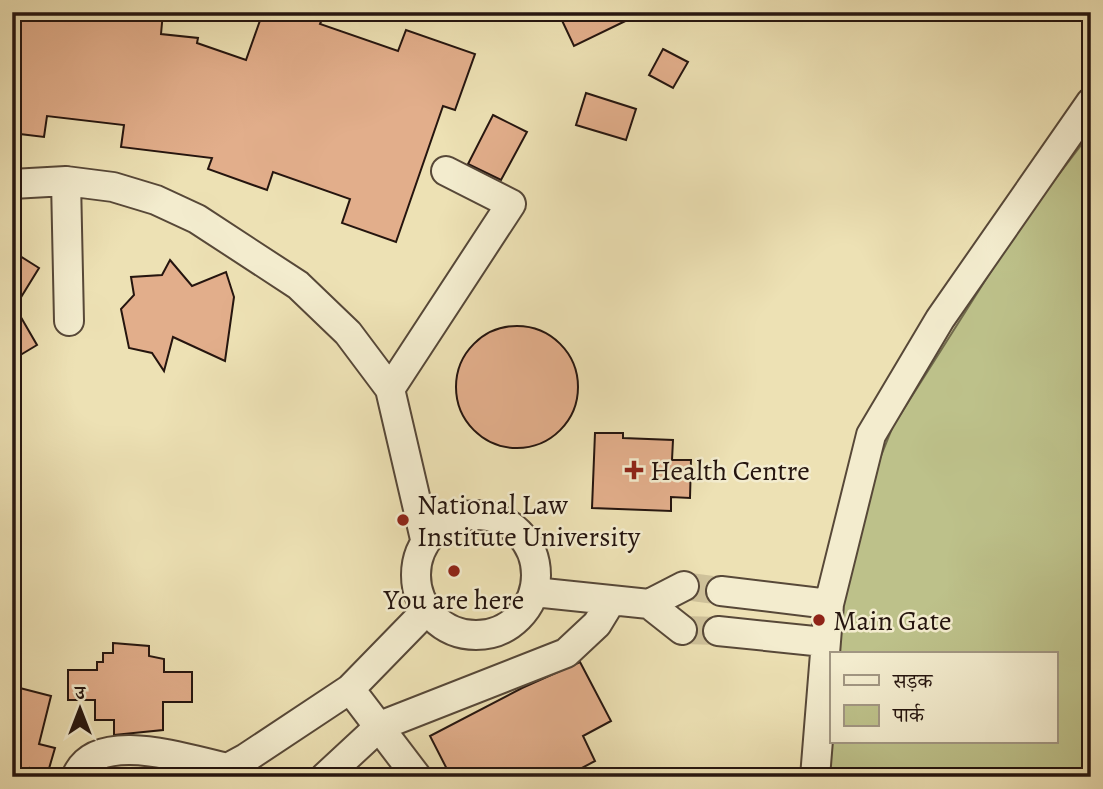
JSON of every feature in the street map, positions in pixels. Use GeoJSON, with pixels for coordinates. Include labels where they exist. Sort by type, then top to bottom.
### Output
{"type":"FeatureCollection","features":[{"type":"Feature","properties":{"kind":"street"},"geometry":{"type":"LineString","coordinates":[[815,777],[829,604],[871,435],[940,319],[1091,102]]}},
{"type":"Feature","properties":{"kind":"street"},"geometry":{"type":"LineString","coordinates":[[390,389],[511,204],[446,171]]}},
{"type":"Feature","properties":{"kind":"street"},"geometry":{"type":"LineString","coordinates":[[66,181],[69,321]]}},
{"type":"Feature","properties":{"kind":"street"},"geometry":{"type":"LineString","coordinates":[[12,184],[66,181],[113,187],[156,200],[197,219],[243,246],[298,285],[348,333],[390,389],[425,539],[415,570],[416,586],[427,610],[443,626],[458,633],[490,634],[519,618],[534,592],[535,562],[522,536],[499,519],[468,516],[452,520],[425,539]]}},
{"type":"Feature","properties":{"kind":"street"},"geometry":{"type":"LineString","coordinates":[[534,592],[649,604],[684,586]]}},
{"type":"Feature","properties":{"kind":"street"},"geometry":{"type":"LineString","coordinates":[[721,591],[829,604]]}},
{"type":"Feature","properties":{"kind":"street"},"geometry":{"type":"LineString","coordinates":[[325,777],[351,763],[380,726],[566,653],[597,624],[611,601]]}},
{"type":"Feature","properties":{"kind":"street"},"geometry":{"type":"LineString","coordinates":[[649,604],[682,630]]}},
{"type":"Feature","properties":{"kind":"street"},"geometry":{"type":"LineString","coordinates":[[76,777],[88,758],[106,750],[150,764],[220,772],[350,689],[427,610]]}},
{"type":"Feature","properties":{"kind":"street"},"geometry":{"type":"LineString","coordinates":[[718,631],[824,642]]}},
{"type":"Feature","properties":{"kind":"street"},"geometry":{"type":"LineString","coordinates":[[350,689],[417,777]]}},
{"type":"Feature","properties":{"kind":"green space"},"geometry":{"type":"Polygon","coordinates":[[[1091,132],[1091,777],[812,777],[830,583],[893,426],[1019,227],[1091,132]]]}},
{"type":"Feature","properties":{"kind":"building"},"geometry":{"type":"Polygon","coordinates":[[[33,12],[163,12],[161,34],[198,38],[197,43],[246,60],[263,12],[325,12],[320,24],[398,51],[406,30],[475,54],[455,110],[443,106],[396,242],[342,223],[350,199],[273,172],[267,190],[208,169],[212,158],[121,147],[124,125],[47,116],[44,137],[12,133],[12,16],[32,19],[33,12]]]}},
{"type":"Feature","properties":{"kind":"building"},"geometry":{"type":"Polygon","coordinates":[[[558,12],[644,12],[574,46],[558,12]]]}},
{"type":"Feature","properties":{"kind":"building"},"geometry":{"type":"Polygon","coordinates":[[[663,49],[688,62],[673,88],[649,75],[663,49]]]}},
{"type":"Feature","properties":{"kind":"building"},"geometry":{"type":"Polygon","coordinates":[[[586,93],[636,109],[626,140],[576,125],[586,93]]]}},
{"type":"Feature","properties":{"kind":"building"},"geometry":{"type":"Polygon","coordinates":[[[493,115],[527,132],[501,180],[468,164],[493,115]]]}},
{"type":"Feature","properties":{"kind":"building"},"geometry":{"type":"Polygon","coordinates":[[[12,251],[39,268],[15,307],[37,345],[12,360],[12,251]]]}},
{"type":"Feature","properties":{"kind":"building"},"geometry":{"type":"Polygon","coordinates":[[[170,260],[192,286],[226,272],[234,297],[225,361],[173,337],[164,371],[152,353],[129,348],[121,309],[134,295],[131,277],[162,275],[170,260]]]}},
{"type":"Feature","properties":{"kind":"building"},"geometry":{"type":"Polygon","coordinates":[[[517,326],[540,331],[560,344],[573,364],[578,387],[573,410],[560,430],[540,443],[517,448],[494,443],[474,430],[461,410],[456,387],[461,364],[474,344],[494,331],[517,326]]]}},
{"type":"Feature","properties":{"kind":"building"},"geometry":{"type":"Polygon","coordinates":[[[595,433],[623,433],[623,438],[673,440],[672,460],[691,460],[690,498],[671,497],[671,511],[592,508],[595,433]]]}},
{"type":"Feature","properties":{"kind":"building"},"geometry":{"type":"Polygon","coordinates":[[[113,643],[149,646],[149,656],[164,659],[164,672],[192,672],[192,702],[163,702],[163,730],[114,735],[114,720],[95,720],[95,700],[68,700],[68,670],[97,670],[97,662],[103,662],[103,653],[113,653],[113,643]]]}},
{"type":"Feature","properties":{"kind":"building"},"geometry":{"type":"Polygon","coordinates":[[[580,662],[611,721],[583,736],[595,761],[565,777],[451,777],[430,736],[522,688],[580,662]]]}},
{"type":"Feature","properties":{"kind":"building"},"geometry":{"type":"Polygon","coordinates":[[[12,686],[51,696],[39,744],[55,748],[48,772],[30,768],[28,777],[12,777],[12,686]]]}},
{"type":"Feature","properties":{"kind":"tunnel"},"geometry":{"type":"LineString","coordinates":[[684,586],[721,591]]}},
{"type":"Feature","properties":{"kind":"tunnel"},"geometry":{"type":"LineString","coordinates":[[682,630],[718,631]]}},
{"type":"Feature","properties":{"kind":"place","name":"Health Centre"},"geometry":{"type":"Point","coordinates":[634,470]}},
{"type":"Feature","properties":{"kind":"place","name":"National Law Institute University"},"geometry":{"type":"Point","coordinates":[403,520]}},
{"type":"Feature","properties":{"kind":"place","name":"You are here"},"geometry":{"type":"Point","coordinates":[454,571]}},
{"type":"Feature","properties":{"kind":"place","name":"Main Gate"},"geometry":{"type":"Point","coordinates":[819,620]}}]}
